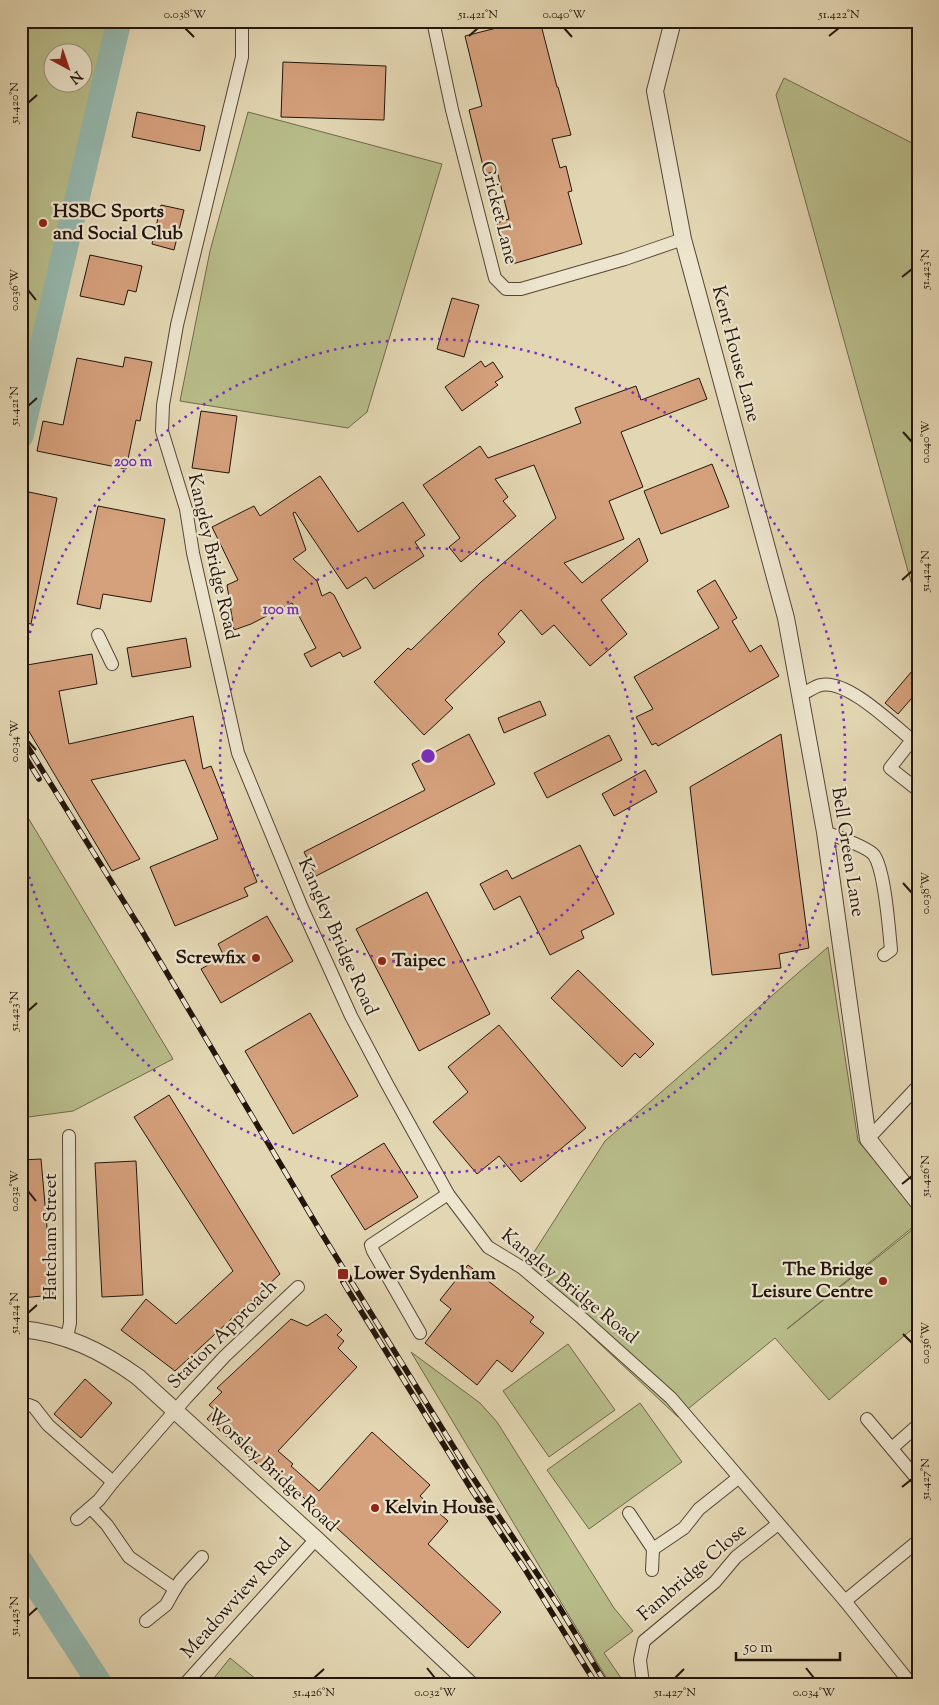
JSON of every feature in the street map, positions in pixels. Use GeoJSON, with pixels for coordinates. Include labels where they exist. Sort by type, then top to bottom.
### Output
{"type":"FeatureCollection","features":[{"type":"Feature","properties":{"kind":"street","name":"Kangley Bridge Road"},"geometry":{"type":"LineString","coordinates":[[242,21],[242,57],[178,325],[163,405],[162,431],[186,509],[193,553],[238,753],[302,908],[351,1016],[448,1194],[488,1247],[520,1267],[671,1398],[845,1601],[911,1684]]}},
{"type":"Feature","properties":{"kind":"street","name":"Cricket Lane"},"geometry":{"type":"LineString","coordinates":[[433,21],[452,110],[495,278],[506,289],[521,288],[625,259],[682,238]]}},
{"type":"Feature","properties":{"kind":"street","name":"Kent House Lane"},"geometry":{"type":"LineString","coordinates":[[673,21],[655,91],[682,238],[786,618],[800,695]]}},
{"type":"Feature","properties":{"kind":"street"},"geometry":{"type":"LineString","coordinates":[[98,635],[112,664]]}},
{"type":"Feature","properties":{"kind":"street"},"geometry":{"type":"LineString","coordinates":[[800,695],[822,684],[837,685],[852,692],[912,740],[890,768],[918,790]]}},
{"type":"Feature","properties":{"kind":"street","name":"Bell Green Lane"},"geometry":{"type":"LineString","coordinates":[[800,695],[825,832],[868,1139]]}},
{"type":"Feature","properties":{"kind":"street"},"geometry":{"type":"LineString","coordinates":[[825,832],[846,839],[873,854],[881,870],[891,950],[884,955]]}},
{"type":"Feature","properties":{"kind":"street"},"geometry":{"type":"LineString","coordinates":[[918,1086],[868,1139],[918,1202]]}},
{"type":"Feature","properties":{"kind":"street","name":"Hatcham Street"},"geometry":{"type":"LineString","coordinates":[[67,1337],[70,1324],[69,1136]]}},
{"type":"Feature","properties":{"kind":"street"},"geometry":{"type":"LineString","coordinates":[[420,1333],[373,1251],[371,1244],[448,1194]]}},
{"type":"Feature","properties":{"kind":"street","name":"Station Approach"},"geometry":{"type":"LineString","coordinates":[[77,1519],[91,1508],[175,1409],[225,1356],[298,1287]]}},
{"type":"Feature","properties":{"kind":"street","name":"Worsley Bridge Road"},"geometry":{"type":"LineString","coordinates":[[21,1329],[67,1337],[86,1345],[126,1368],[175,1409],[470,1684]]}},
{"type":"Feature","properties":{"kind":"street"},"geometry":{"type":"LineString","coordinates":[[21,1408],[29,1405],[34,1407],[48,1426],[112,1482]]}},
{"type":"Feature","properties":{"kind":"street"},"geometry":{"type":"LineString","coordinates":[[867,1419],[918,1480]]}},
{"type":"Feature","properties":{"kind":"street"},"geometry":{"type":"LineString","coordinates":[[892,1448],[918,1425]]}},
{"type":"Feature","properties":{"kind":"street"},"geometry":{"type":"LineString","coordinates":[[653,1550],[684,1528],[698,1509],[738,1478]]}},
{"type":"Feature","properties":{"kind":"street"},"geometry":{"type":"LineString","coordinates":[[91,1508],[107,1525],[129,1557],[175,1589]]}},
{"type":"Feature","properties":{"kind":"street"},"geometry":{"type":"LineString","coordinates":[[629,1514],[653,1550],[652,1570]]}},
{"type":"Feature","properties":{"kind":"street","name":"Fambridge Close"},"geometry":{"type":"LineString","coordinates":[[643,1684],[640,1660],[644,1641],[714,1582],[736,1558],[778,1524]]}},
{"type":"Feature","properties":{"kind":"street","name":"Meadowview Road"},"geometry":{"type":"LineString","coordinates":[[185,1684],[316,1539]]}},
{"type":"Feature","properties":{"kind":"street"},"geometry":{"type":"LineString","coordinates":[[845,1601],[918,1541]]}},
{"type":"Feature","properties":{"kind":"street"},"geometry":{"type":"LineString","coordinates":[[146,1621],[166,1605],[181,1580],[202,1557]]}},
{"type":"Feature","properties":{"kind":"green space","name":"HSBC Sports and Social Club"},"geometry":{"type":"Polygon","coordinates":[[[21,21],[111,21],[96,95],[37,337],[33,345],[21,396],[21,21]]]}},
{"type":"Feature","properties":{"kind":"green space"},"geometry":{"type":"Polygon","coordinates":[[[784,78],[918,146],[918,607],[776,95],[784,78]]]}},
{"type":"Feature","properties":{"kind":"green space"},"geometry":{"type":"Polygon","coordinates":[[[248,112],[442,164],[367,412],[348,428],[180,401],[210,251],[248,112]]]}},
{"type":"Feature","properties":{"kind":"green space"},"geometry":{"type":"Polygon","coordinates":[[[21,806],[173,1059],[73,1111],[21,1118],[21,806]]]}},
{"type":"Feature","properties":{"kind":"green space"},"geometry":{"type":"Polygon","coordinates":[[[828,947],[858,1141],[918,1212],[918,1223],[787,1329],[912,1230],[918,1237],[918,1324],[829,1400],[775,1338],[678,1417],[522,1271],[605,1141],[828,947]]]}},
{"type":"Feature","properties":{"kind":"green space"},"geometry":{"type":"Polygon","coordinates":[[[568,1344],[615,1410],[549,1457],[503,1391],[568,1344]]]}},
{"type":"Feature","properties":{"kind":"green space"},"geometry":{"type":"Polygon","coordinates":[[[411,1352],[480,1403],[497,1422],[614,1608],[633,1631],[604,1653],[623,1681],[630,1684],[610,1684],[411,1352]]]}},
{"type":"Feature","properties":{"kind":"green space"},"geometry":{"type":"Polygon","coordinates":[[[640,1403],[682,1462],[589,1529],[547,1470],[640,1403]]]}},
{"type":"Feature","properties":{"kind":"green space"},"geometry":{"type":"Polygon","coordinates":[[[230,1658],[262,1684],[221,1684],[214,1678],[230,1658]]]}},
{"type":"Feature","properties":{"kind":"building"},"geometry":{"type":"Polygon","coordinates":[[[524,21],[540,21],[571,135],[552,139],[560,168],[566,166],[572,191],[568,192],[582,244],[509,265],[497,223],[509,219],[497,171],[485,174],[469,110],[482,106],[465,36],[524,21]]]}},
{"type":"Feature","properties":{"kind":"building"},"geometry":{"type":"Polygon","coordinates":[[[283,62],[386,66],[384,120],[281,117],[283,62]]]}},
{"type":"Feature","properties":{"kind":"building"},"geometry":{"type":"Polygon","coordinates":[[[137,112],[205,126],[200,151],[132,137],[137,112]]]}},
{"type":"Feature","properties":{"kind":"building"},"geometry":{"type":"Polygon","coordinates":[[[161,205],[184,210],[174,250],[152,244],[161,205]]]}},
{"type":"Feature","properties":{"kind":"building"},"geometry":{"type":"Polygon","coordinates":[[[90,255],[142,266],[136,292],[128,290],[124,305],[80,296],[90,255]]]}},
{"type":"Feature","properties":{"kind":"building"},"geometry":{"type":"Polygon","coordinates":[[[452,298],[479,305],[464,357],[437,349],[452,298]]]}},
{"type":"Feature","properties":{"kind":"building"},"geometry":{"type":"Polygon","coordinates":[[[125,357],[152,362],[140,421],[136,420],[126,469],[37,451],[43,421],[63,425],[77,358],[123,367],[125,357]]]}},
{"type":"Feature","properties":{"kind":"building"},"geometry":{"type":"Polygon","coordinates":[[[481,361],[485,367],[493,362],[503,377],[495,382],[498,385],[462,411],[445,387],[481,361]]]}},
{"type":"Feature","properties":{"kind":"building"},"geometry":{"type":"Polygon","coordinates":[[[699,378],[707,399],[621,432],[643,487],[609,501],[624,539],[564,563],[582,583],[639,538],[648,561],[601,600],[627,634],[590,666],[554,625],[542,635],[521,610],[498,634],[505,642],[445,700],[453,708],[424,735],[374,682],[408,648],[411,650],[481,582],[556,518],[534,465],[495,479],[508,497],[503,501],[516,516],[461,562],[449,547],[460,538],[423,485],[480,446],[488,458],[581,423],[575,408],[636,386],[641,400],[699,378]]]}},
{"type":"Feature","properties":{"kind":"building"},"geometry":{"type":"Polygon","coordinates":[[[201,411],[237,416],[229,473],[192,468],[201,411]]]}},
{"type":"Feature","properties":{"kind":"building"},"geometry":{"type":"Polygon","coordinates":[[[712,464],[729,507],[661,534],[644,491],[712,464]]]}},
{"type":"Feature","properties":{"kind":"building"},"geometry":{"type":"Polygon","coordinates":[[[320,476],[358,532],[403,502],[425,535],[415,542],[424,556],[374,589],[366,577],[347,589],[295,512],[293,513],[306,550],[293,559],[317,581],[322,596],[330,592],[334,595],[361,648],[343,657],[340,652],[311,667],[304,654],[316,648],[292,603],[251,624],[234,630],[227,585],[238,580],[212,527],[254,506],[260,516],[320,476]]]}},
{"type":"Feature","properties":{"kind":"building"},"geometry":{"type":"Polygon","coordinates":[[[29,492],[57,498],[31,624],[21,622],[21,528],[29,492]]]}},
{"type":"Feature","properties":{"kind":"building"},"geometry":{"type":"Polygon","coordinates":[[[98,506],[165,519],[151,602],[103,594],[100,609],[77,604],[98,506]]]}},
{"type":"Feature","properties":{"kind":"building"},"geometry":{"type":"Polygon","coordinates":[[[715,580],[737,618],[732,621],[750,652],[761,645],[779,676],[658,746],[656,743],[652,745],[636,717],[653,709],[634,677],[719,628],[697,591],[715,580]]]}},
{"type":"Feature","properties":{"kind":"building"},"geometry":{"type":"Polygon","coordinates":[[[186,638],[191,667],[132,677],[127,648],[186,638]]]}},
{"type":"Feature","properties":{"kind":"building"},"geometry":{"type":"Polygon","coordinates":[[[92,654],[97,684],[59,691],[69,744],[193,716],[203,769],[211,766],[257,882],[244,888],[248,896],[175,926],[150,867],[218,839],[185,760],[91,780],[140,859],[112,871],[21,718],[21,666],[92,654]]]}},
{"type":"Feature","properties":{"kind":"building"},"geometry":{"type":"Polygon","coordinates":[[[918,664],[918,705],[911,699],[898,714],[885,703],[918,664]]]}},
{"type":"Feature","properties":{"kind":"building"},"geometry":{"type":"Polygon","coordinates":[[[540,701],[546,715],[504,733],[498,718],[540,701]]]}},
{"type":"Feature","properties":{"kind":"building"},"geometry":{"type":"Polygon","coordinates":[[[469,734],[495,784],[316,876],[304,852],[425,790],[412,764],[469,734]]]}},
{"type":"Feature","properties":{"kind":"building"},"geometry":{"type":"Polygon","coordinates":[[[781,734],[809,948],[779,954],[781,968],[712,975],[690,787],[781,734]]]}},
{"type":"Feature","properties":{"kind":"building"},"geometry":{"type":"Polygon","coordinates":[[[609,735],[622,760],[547,798],[534,773],[609,735]]]}},
{"type":"Feature","properties":{"kind":"building"},"geometry":{"type":"Polygon","coordinates":[[[645,770],[657,792],[614,816],[602,794],[645,770]]]}},
{"type":"Feature","properties":{"kind":"building"},"geometry":{"type":"Polygon","coordinates":[[[580,845],[614,914],[581,931],[584,938],[550,955],[520,896],[494,910],[480,884],[507,870],[512,879],[580,845]]]}},
{"type":"Feature","properties":{"kind":"building"},"geometry":{"type":"Polygon","coordinates":[[[427,892],[490,1014],[419,1051],[356,929],[427,892]]]}},
{"type":"Feature","properties":{"kind":"building","name":"Screwfix"},"geometry":{"type":"Polygon","coordinates":[[[267,916],[293,961],[221,1003],[201,969],[224,956],[218,944],[267,916]]]}},
{"type":"Feature","properties":{"kind":"building"},"geometry":{"type":"Polygon","coordinates":[[[578,970],[654,1044],[640,1058],[635,1053],[622,1067],[551,998],[578,970]]]}},
{"type":"Feature","properties":{"kind":"building"},"geometry":{"type":"Polygon","coordinates":[[[310,1013],[358,1096],[293,1134],[245,1051],[310,1013]]]}},
{"type":"Feature","properties":{"kind":"building"},"geometry":{"type":"Polygon","coordinates":[[[499,1025],[586,1128],[521,1182],[499,1156],[477,1174],[433,1122],[468,1092],[448,1067],[499,1025]]]}},
{"type":"Feature","properties":{"kind":"building"},"geometry":{"type":"Polygon","coordinates":[[[169,1095],[280,1274],[175,1371],[121,1330],[146,1299],[176,1324],[233,1271],[134,1117],[169,1095]]]}},
{"type":"Feature","properties":{"kind":"building"},"geometry":{"type":"Polygon","coordinates":[[[384,1143],[418,1197],[365,1230],[331,1176],[384,1143]]]}},
{"type":"Feature","properties":{"kind":"building"},"geometry":{"type":"Polygon","coordinates":[[[41,1159],[53,1295],[21,1298],[21,1160],[41,1159]]]}},
{"type":"Feature","properties":{"kind":"building"},"geometry":{"type":"Polygon","coordinates":[[[136,1161],[143,1295],[102,1297],[95,1163],[136,1161]]]}},
{"type":"Feature","properties":{"kind":"building"},"geometry":{"type":"Polygon","coordinates":[[[468,1265],[534,1317],[530,1322],[544,1333],[512,1372],[497,1360],[477,1385],[425,1343],[451,1309],[440,1300],[468,1265]]]}},
{"type":"Feature","properties":{"kind":"building"},"geometry":{"type":"Polygon","coordinates":[[[326,1314],[342,1330],[337,1335],[344,1341],[338,1348],[357,1367],[278,1451],[293,1464],[291,1466],[319,1491],[372,1432],[430,1485],[420,1496],[448,1521],[428,1544],[501,1612],[468,1648],[280,1476],[275,1480],[207,1419],[215,1410],[209,1405],[222,1392],[217,1388],[291,1319],[307,1326],[326,1314]]]}},
{"type":"Feature","properties":{"kind":"building"},"geometry":{"type":"Polygon","coordinates":[[[85,1379],[112,1403],[81,1438],[54,1414],[85,1379]]]}},
{"type":"Feature","properties":{"kind":"waterway"},"geometry":{"type":"LineString","coordinates":[[21,436],[119,21]]}},
{"type":"Feature","properties":{"kind":"waterway"},"geometry":{"type":"LineString","coordinates":[[21,1562],[100,1684]]}},
{"type":"Feature","properties":{"kind":"railway"},"geometry":{"type":"LineString","coordinates":[[21,736],[142,931],[322,1234],[466,1467],[558,1605],[606,1684]]}},
{"type":"Feature","properties":{"kind":"railway"},"geometry":{"type":"LineString","coordinates":[[21,750],[39,779]]}},
{"type":"Feature","properties":{"kind":"railway"},"geometry":{"type":"LineString","coordinates":[[343,1282],[473,1492],[526,1571],[596,1684]]}},
{"type":"Feature","properties":{"kind":"place","name":"HSBC Sports and Social Club"},"geometry":{"type":"Point","coordinates":[43,223]}},
{"type":"Feature","properties":{"kind":"place","name":"Screwfix"},"geometry":{"type":"Point","coordinates":[256,958]}},
{"type":"Feature","properties":{"kind":"place","name":"Taipec"},"geometry":{"type":"Point","coordinates":[382,961]}},
{"type":"Feature","properties":{"kind":"place","name":"Lower Sydenham"},"geometry":{"type":"Point","coordinates":[343,1274]}},
{"type":"Feature","properties":{"kind":"place","name":"The Bridge Leisure Centre"},"geometry":{"type":"Point","coordinates":[883,1281]}},
{"type":"Feature","properties":{"kind":"place","name":"Kelvin House"},"geometry":{"type":"Point","coordinates":[375,1508]}}]}
